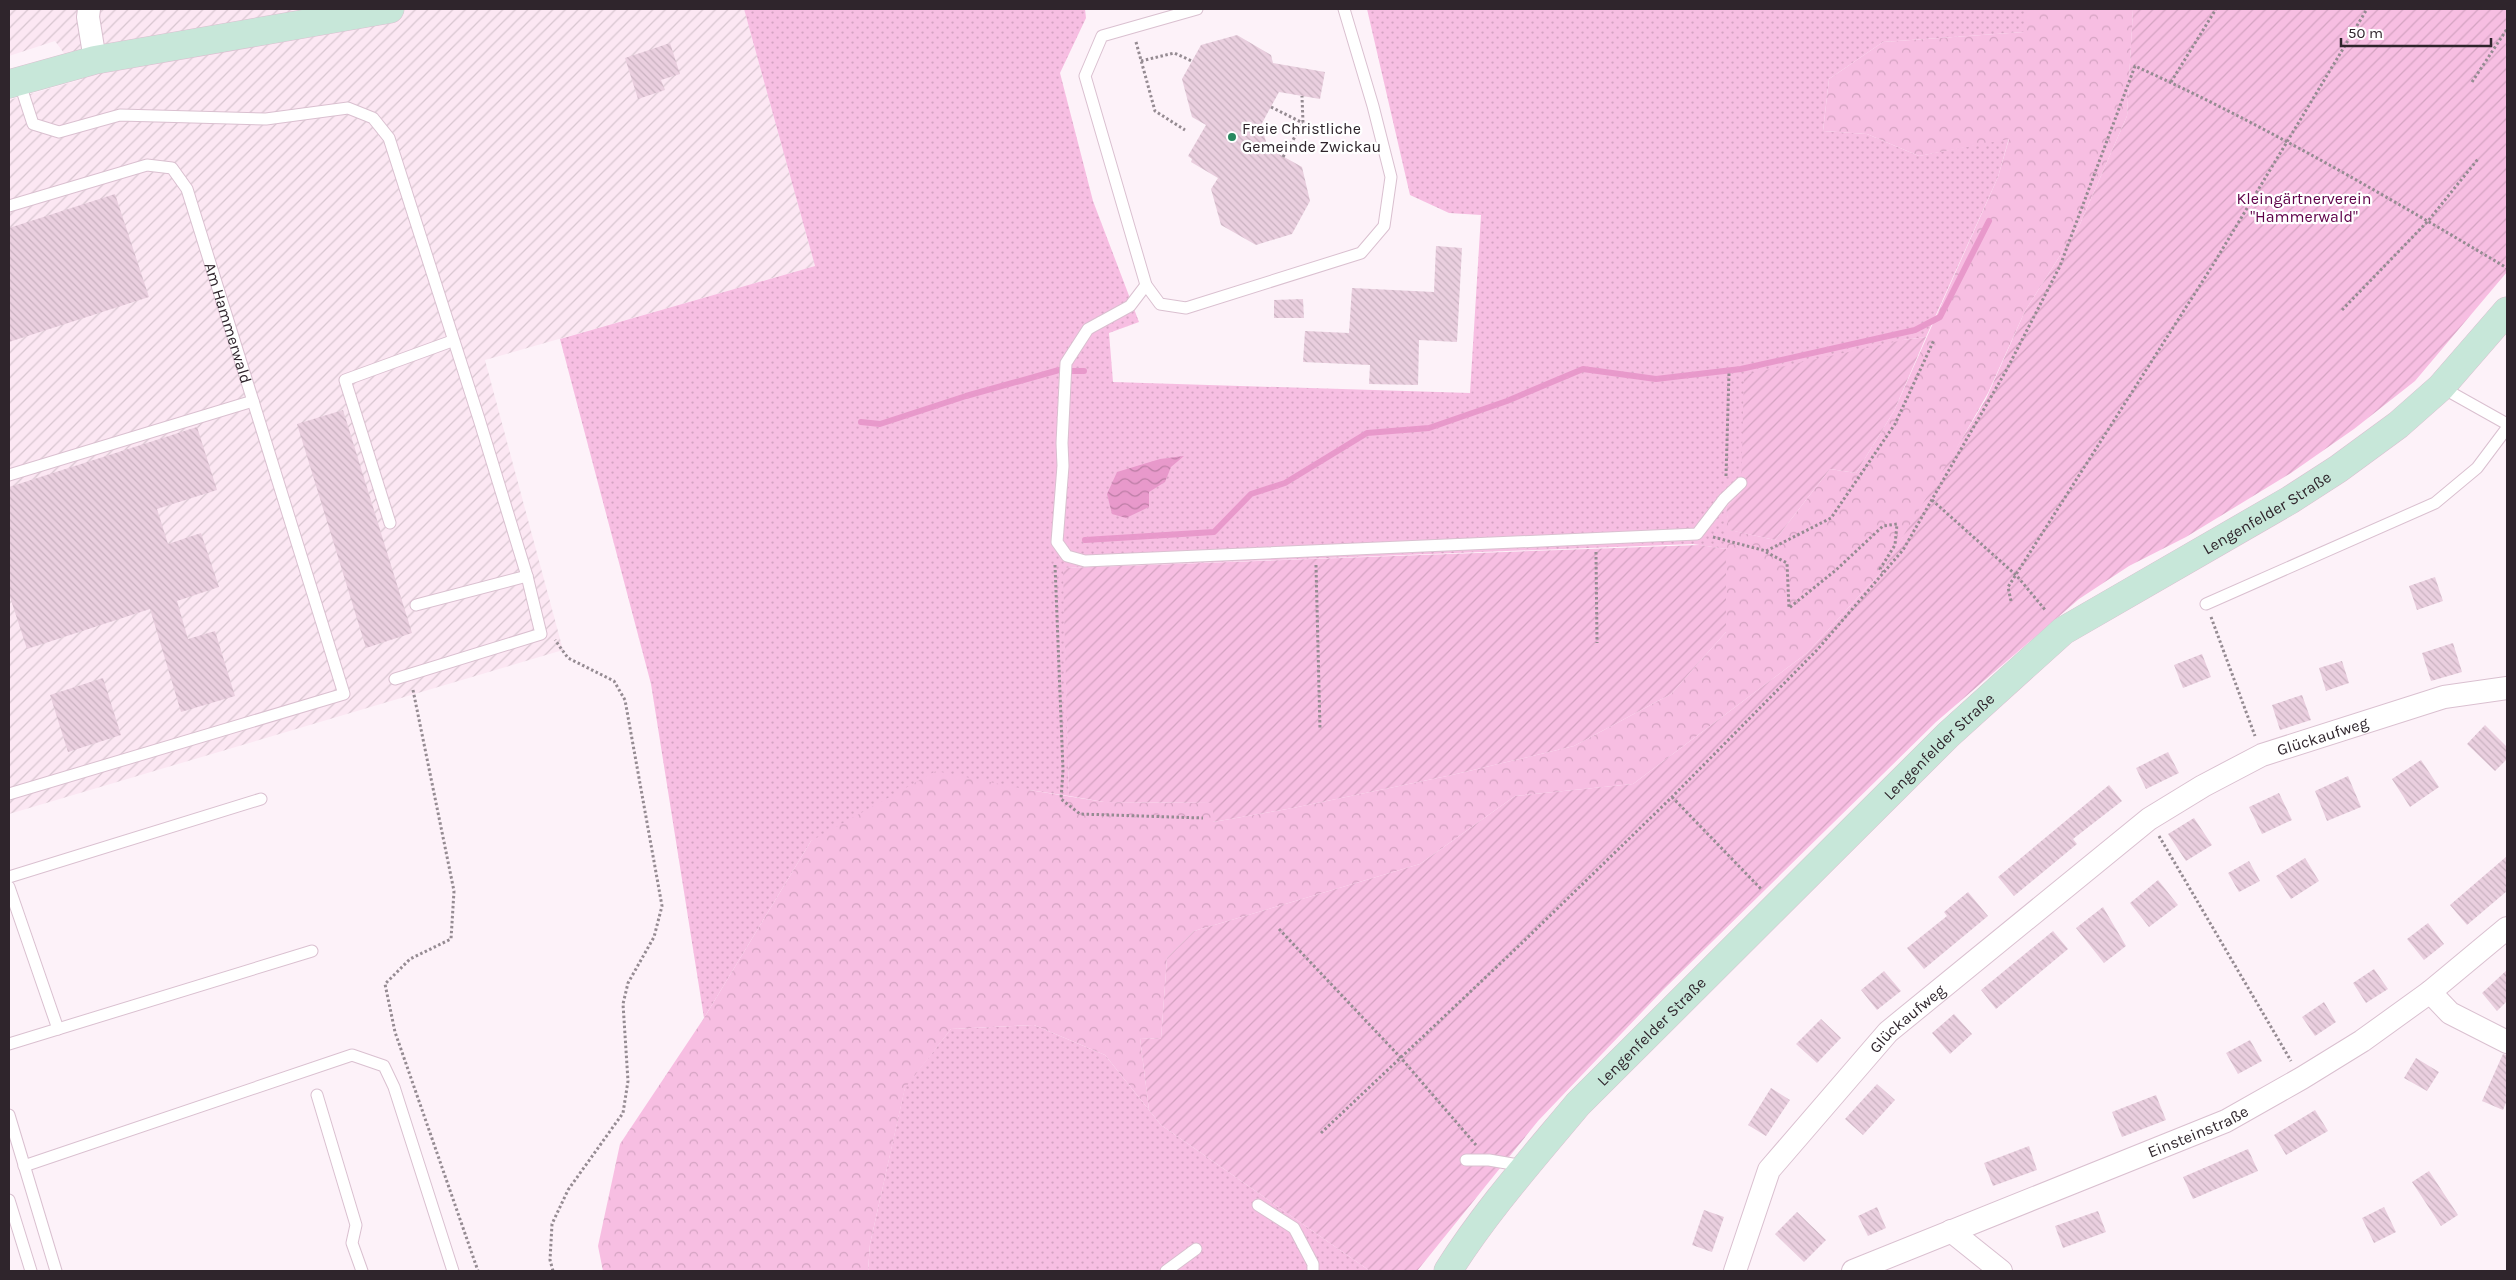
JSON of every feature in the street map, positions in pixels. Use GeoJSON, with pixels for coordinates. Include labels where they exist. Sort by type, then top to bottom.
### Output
{"type":"FeatureCollection","features":[{"type":"Feature","properties":{"kind":"main road"},"geometry":{"type":"LineString","coordinates":[[14,83],[94,60],[390,9]]}},
{"type":"Feature","properties":{"kind":"main road","name":"Lengenfelder Straße"},"geometry":{"type":"LineString","coordinates":[[1448,1271],[1461,1250],[1525,1166],[1578,1104],[1948,735],[2064,631],[2290,500],[2338,469],[2398,425],[2441,386],[2507,311]]}},
{"type":"Feature","properties":{"kind":"street"},"geometry":{"type":"LineString","coordinates":[[89,9],[88,18],[94,60]]}},
{"type":"Feature","properties":{"kind":"street","name":"Glückaufweg"},"geometry":{"type":"LineString","coordinates":[[1735,1271],[1770,1170],[1888,1032],[2148,819],[2203,786],[2262,755],[2444,697],[2507,688]]}},
{"type":"Feature","properties":{"kind":"street","name":"Einsteinstraße"},"geometry":{"type":"LineString","coordinates":[[1853,1271],[2226,1121],[2302,1078],[2430,992],[2507,928]]}},
{"type":"Feature","properties":{"kind":"street"},"geometry":{"type":"LineString","coordinates":[[2430,992],[2450,1012],[2507,1042]]}},
{"type":"Feature","properties":{"kind":"street"},"geometry":{"type":"LineString","coordinates":[[1951,1232],[2002,1271]]}},
{"type":"Feature","properties":{"kind":"lane"},"geometry":{"type":"LineString","coordinates":[[1197,9],[1102,36],[1085,76],[1146,285],[1160,304],[1186,308],[1361,253],[1384,226],[1391,178],[1373,106],[1344,9]]}},
{"type":"Feature","properties":{"kind":"lane"},"geometry":{"type":"LineString","coordinates":[[14,83],[33,124],[59,132],[120,115],[266,119],[348,108],[373,118],[389,138],[527,576],[541,634],[395,679]]}},
{"type":"Feature","properties":{"kind":"lane","name":"Am Hammerwald"},"geometry":{"type":"LineString","coordinates":[[9,206],[147,164],[172,168],[187,189],[252,400],[9,475]]}},
{"type":"Feature","properties":{"kind":"lane"},"geometry":{"type":"LineString","coordinates":[[1146,285],[1130,306],[1088,329],[1066,363],[1063,466],[1057,542],[1067,556],[1086,561],[1698,534],[1724,499],[1741,483]]}},
{"type":"Feature","properties":{"kind":"lane"},"geometry":{"type":"LineString","coordinates":[[390,524],[345,380],[452,340]]}},
{"type":"Feature","properties":{"kind":"lane"},"geometry":{"type":"LineString","coordinates":[[2441,386],[2507,424]]}},
{"type":"Feature","properties":{"kind":"lane"},"geometry":{"type":"LineString","coordinates":[[9,794],[344,694],[252,400]]}},
{"type":"Feature","properties":{"kind":"lane"},"geometry":{"type":"LineString","coordinates":[[2206,604],[2435,503],[2477,468],[2507,428]]}},
{"type":"Feature","properties":{"kind":"lane"},"geometry":{"type":"LineString","coordinates":[[416,605],[527,576]]}},
{"type":"Feature","properties":{"kind":"lane"},"geometry":{"type":"LineString","coordinates":[[9,877],[261,799]]}},
{"type":"Feature","properties":{"kind":"lane"},"geometry":{"type":"LineString","coordinates":[[9,887],[58,1029]]}},
{"type":"Feature","properties":{"kind":"lane"},"geometry":{"type":"LineString","coordinates":[[9,1044],[312,951]]}},
{"type":"Feature","properties":{"kind":"lane"},"geometry":{"type":"LineString","coordinates":[[24,1166],[352,1055],[384,1066],[394,1087],[454,1271]]}},
{"type":"Feature","properties":{"kind":"lane"},"geometry":{"type":"LineString","coordinates":[[317,1095],[356,1225],[352,1243],[362,1271]]}},
{"type":"Feature","properties":{"kind":"lane"},"geometry":{"type":"LineString","coordinates":[[9,1115],[12,1139],[24,1166],[56,1271]]}},
{"type":"Feature","properties":{"kind":"lane"},"geometry":{"type":"LineString","coordinates":[[1466,1160],[1489,1160],[1525,1166]]}},
{"type":"Feature","properties":{"kind":"lane"},"geometry":{"type":"LineString","coordinates":[[9,1200],[31,1271]]}},
{"type":"Feature","properties":{"kind":"lane"},"geometry":{"type":"LineString","coordinates":[[1258,1205],[1294,1228],[1313,1264],[1313,1271]]}},
{"type":"Feature","properties":{"kind":"lane"},"geometry":{"type":"LineString","coordinates":[[1166,1271],[1196,1249]]}},
{"type":"Feature","properties":{"kind":"path"},"geometry":{"type":"LineString","coordinates":[[2171,82],[2216,9]]}},
{"type":"Feature","properties":{"kind":"path"},"geometry":{"type":"LineString","coordinates":[[2011,601],[2008,587],[2017,576],[2211,268],[2366,9]]}},
{"type":"Feature","properties":{"kind":"path"},"geometry":{"type":"LineString","coordinates":[[1131,27],[1155,111],[1185,130]]}},
{"type":"Feature","properties":{"kind":"path"},"geometry":{"type":"LineString","coordinates":[[2472,82],[2507,29]]}},
{"type":"Feature","properties":{"kind":"path"},"geometry":{"type":"LineString","coordinates":[[1141,61],[1174,53],[1192,61]]}},
{"type":"Feature","properties":{"kind":"path"},"geometry":{"type":"LineString","coordinates":[[1321,1134],[1672,797],[1816,650],[1903,550],[2007,369],[2060,266],[2135,66],[2171,82],[2286,142],[2428,221],[2507,268]]}},
{"type":"Feature","properties":{"kind":"path"},"geometry":{"type":"LineString","coordinates":[[1283,157],[1303,122],[1302,96]]}},
{"type":"Feature","properties":{"kind":"path"},"geometry":{"type":"LineString","coordinates":[[1271,107],[1303,122]]}},
{"type":"Feature","properties":{"kind":"path"},"geometry":{"type":"LineString","coordinates":[[2342,310],[2428,221],[2478,159]]}},
{"type":"Feature","properties":{"kind":"path"},"geometry":{"type":"LineString","coordinates":[[1766,552],[1831,518],[1895,424],[1934,340]]}},
{"type":"Feature","properties":{"kind":"path"},"geometry":{"type":"LineString","coordinates":[[1724,499],[1728,462],[1726,408],[1729,373]]}},
{"type":"Feature","properties":{"kind":"path"},"geometry":{"type":"LineString","coordinates":[[1932,500],[2017,576],[2046,611]]}},
{"type":"Feature","properties":{"kind":"path"},"geometry":{"type":"LineString","coordinates":[[1698,534],[1735,542],[1766,552],[1787,563],[1789,608],[1836,570],[1883,526],[1897,524],[1895,545],[1880,569],[1884,572]]}},
{"type":"Feature","properties":{"kind":"path"},"geometry":{"type":"LineString","coordinates":[[1595,539],[1597,643]]}},
{"type":"Feature","properties":{"kind":"path"},"geometry":{"type":"LineString","coordinates":[[1057,542],[1054,579],[1063,770],[1061,799],[1080,814],[1203,818]]}},
{"type":"Feature","properties":{"kind":"path"},"geometry":{"type":"LineString","coordinates":[[1314,550],[1320,730]]}},
{"type":"Feature","properties":{"kind":"path"},"geometry":{"type":"LineString","coordinates":[[2206,604],[2262,755]]}},
{"type":"Feature","properties":{"kind":"path"},"geometry":{"type":"LineString","coordinates":[[541,634],[553,638],[568,658],[614,681],[625,700],[662,906],[654,937],[628,983],[622,1004],[628,1081],[623,1113],[568,1190],[552,1224],[550,1260],[553,1271]]}},
{"type":"Feature","properties":{"kind":"path"},"geometry":{"type":"LineString","coordinates":[[410,674],[454,891],[451,939],[410,959],[385,984],[395,1032],[478,1271]]}},
{"type":"Feature","properties":{"kind":"path"},"geometry":{"type":"LineString","coordinates":[[1672,797],[1759,887],[1775,907]]}},
{"type":"Feature","properties":{"kind":"path"},"geometry":{"type":"LineString","coordinates":[[2148,819],[2302,1078]]}},
{"type":"Feature","properties":{"kind":"path"},"geometry":{"type":"LineString","coordinates":[[1279,930],[1401,1058],[1489,1160]]}},
{"type":"Feature","properties":{"kind":"shaded area"},"geometry":{"type":"Polygon","coordinates":[[[9,9],[744,9],[815,266],[485,360],[563,650],[9,814],[9,100],[83,79],[55,41],[9,56],[9,9]]]}},
{"type":"Feature","properties":{"kind":"green space"},"geometry":{"type":"Polygon","coordinates":[[[744,9],[1085,9],[1086,18],[1060,73],[1093,201],[1139,322],[1109,333],[1113,382],[1470,393],[1481,215],[1449,213],[1410,195],[1367,9],[2024,9],[2024,32],[1883,42],[1829,79],[1823,131],[1867,134],[1919,156],[2009,138],[1998,177],[1926,337],[1903,340],[1741,483],[1741,493],[1726,507],[1726,549],[1693,544],[1064,568],[1069,796],[1029,790],[811,841],[704,1018],[651,684],[560,339],[815,266],[744,9]]]}},
{"type":"Feature","properties":{"kind":"green space"},"geometry":{"type":"Polygon","coordinates":[[[2024,9],[2133,9],[2127,116],[2080,224],[2025,311],[1988,393],[1946,467],[1882,571],[1807,653],[1633,784],[1515,796],[1420,864],[1194,931],[1167,958],[1161,1039],[1140,1038],[1149,1110],[1105,1055],[1034,1025],[951,1029],[905,1088],[870,1244],[868,1271],[603,1271],[598,1246],[620,1144],[704,1018],[811,841],[936,771],[1029,790],[1104,802],[1213,803],[1213,822],[1293,808],[1452,775],[1574,746],[1671,694],[1726,632],[1726,507],[1730,530],[1775,540],[1830,469],[1856,473],[1894,411],[1998,177],[2009,139],[1919,156],[1867,134],[1823,131],[1829,79],[1883,42],[2024,32],[2024,9]]]}},
{"type":"Feature","properties":{"kind":"green space","name":"Kleingärtnerverein \"Hammerwald\""},"geometry":{"type":"Polygon","coordinates":[[[2133,9],[2507,9],[2507,272],[2415,381],[2354,429],[2291,473],[2186,537],[2129,566],[2079,599],[1936,722],[1664,989],[1538,1121],[1417,1271],[1370,1271],[1161,1125],[1149,1110],[1140,1038],[1161,1039],[1167,958],[1194,931],[1420,864],[1515,796],[1633,784],[1807,653],[1882,571],[1986,399],[2025,311],[2080,224],[2127,116],[2133,9]]]}},
{"type":"Feature","properties":{"kind":"green space"},"geometry":{"type":"Polygon","coordinates":[[[1926,337],[1894,411],[1856,473],[1830,469],[1775,540],[1729,530],[1726,507],[1741,493],[1744,375],[1903,340],[1926,337]]]}},
{"type":"Feature","properties":{"kind":"green space"},"geometry":{"type":"Polygon","coordinates":[[[1700,545],[1726,549],[1726,632],[1671,694],[1574,746],[1452,775],[1293,808],[1213,822],[1213,803],[1104,802],[1069,796],[1063,568],[1700,545]]]}},
{"type":"Feature","properties":{"kind":"green space"},"geometry":{"type":"Polygon","coordinates":[[[1034,1025],[1105,1055],[1161,1125],[1370,1271],[868,1271],[870,1244],[905,1087],[951,1029],[1034,1025]]]}},
{"type":"Feature","properties":{"kind":"water"},"geometry":{"type":"Polygon","coordinates":[[[1184,456],[1171,467],[1165,482],[1149,492],[1149,507],[1126,518],[1112,514],[1107,494],[1117,472],[1160,459],[1184,456]]]}},
{"type":"Feature","properties":{"kind":"building","name":"Freie Christliche Gemeinde Zwickau"},"geometry":{"type":"Polygon","coordinates":[[[1237,35],[1271,55],[1273,63],[1325,72],[1320,99],[1279,92],[1261,125],[1268,148],[1302,167],[1310,201],[1292,234],[1256,245],[1221,225],[1211,189],[1218,178],[1191,162],[1192,159],[1188,156],[1206,125],[1192,117],[1182,79],[1201,45],[1237,35]]]}},
{"type":"Feature","properties":{"kind":"building"},"geometry":{"type":"Polygon","coordinates":[[[670,43],[680,74],[661,80],[665,90],[638,99],[625,58],[670,43]]]}},
{"type":"Feature","properties":{"kind":"building"},"geometry":{"type":"Polygon","coordinates":[[[115,194],[149,297],[9,342],[9,228],[115,194]]]}},
{"type":"Feature","properties":{"kind":"building"},"geometry":{"type":"Polygon","coordinates":[[[1436,246],[1462,248],[1457,342],[1419,340],[1418,385],[1369,384],[1370,365],[1303,362],[1305,331],[1349,333],[1352,288],[1434,292],[1436,246]]]}},
{"type":"Feature","properties":{"kind":"building"},"geometry":{"type":"Polygon","coordinates":[[[1303,299],[1304,318],[1274,318],[1274,300],[1303,299]]]}},
{"type":"Feature","properties":{"kind":"building"},"geometry":{"type":"Polygon","coordinates":[[[343,410],[412,633],[366,648],[297,424],[343,410]]]}},
{"type":"Feature","properties":{"kind":"building"},"geometry":{"type":"Polygon","coordinates":[[[197,427],[217,490],[157,509],[168,544],[201,533],[219,587],[177,601],[188,639],[215,631],[235,696],[181,712],[150,609],[27,649],[9,594],[9,487],[197,427]]]}},
{"type":"Feature","properties":{"kind":"building"},"geometry":{"type":"Polygon","coordinates":[[[2435,577],[2443,601],[2417,610],[2409,586],[2435,577]]]}},
{"type":"Feature","properties":{"kind":"building"},"geometry":{"type":"Polygon","coordinates":[[[2453,643],[2462,672],[2431,681],[2422,653],[2453,643]]]}},
{"type":"Feature","properties":{"kind":"building"},"geometry":{"type":"Polygon","coordinates":[[[2202,654],[2211,677],[2183,688],[2174,665],[2202,654]]]}},
{"type":"Feature","properties":{"kind":"building"},"geometry":{"type":"Polygon","coordinates":[[[2342,661],[2349,683],[2326,691],[2319,668],[2342,661]]]}},
{"type":"Feature","properties":{"kind":"building"},"geometry":{"type":"Polygon","coordinates":[[[103,678],[121,735],[68,752],[50,695],[103,678]]]}},
{"type":"Feature","properties":{"kind":"building"},"geometry":{"type":"Polygon","coordinates":[[[2302,695],[2311,720],[2280,730],[2272,705],[2302,695]]]}},
{"type":"Feature","properties":{"kind":"building"},"geometry":{"type":"Polygon","coordinates":[[[2485,725],[2507,747],[2507,759],[2495,771],[2467,744],[2485,725]]]}},
{"type":"Feature","properties":{"kind":"building"},"geometry":{"type":"Polygon","coordinates":[[[2168,752],[2179,773],[2146,789],[2136,768],[2168,752]]]}},
{"type":"Feature","properties":{"kind":"building"},"geometry":{"type":"Polygon","coordinates":[[[2421,760],[2439,787],[2410,807],[2392,779],[2421,760]]]}},
{"type":"Feature","properties":{"kind":"building"},"geometry":{"type":"Polygon","coordinates":[[[2348,776],[2361,807],[2327,821],[2315,791],[2348,776]]]}},
{"type":"Feature","properties":{"kind":"building"},"geometry":{"type":"Polygon","coordinates":[[[2109,785],[2122,801],[2073,839],[2077,844],[2014,896],[1998,877],[2109,785]]]}},
{"type":"Feature","properties":{"kind":"building"},"geometry":{"type":"Polygon","coordinates":[[[2279,793],[2292,820],[2262,834],[2249,807],[2279,793]]]}},
{"type":"Feature","properties":{"kind":"building"},"geometry":{"type":"Polygon","coordinates":[[[2194,818],[2212,845],[2186,861],[2168,834],[2194,818]]]}},
{"type":"Feature","properties":{"kind":"building"},"geometry":{"type":"Polygon","coordinates":[[[2507,856],[2507,891],[2467,925],[2450,905],[2507,856]]]}},
{"type":"Feature","properties":{"kind":"building"},"geometry":{"type":"Polygon","coordinates":[[[2305,858],[2319,881],[2291,899],[2276,876],[2305,858]]]}},
{"type":"Feature","properties":{"kind":"building"},"geometry":{"type":"Polygon","coordinates":[[[2249,861],[2260,881],[2239,892],[2228,873],[2249,861]]]}},
{"type":"Feature","properties":{"kind":"building"},"geometry":{"type":"Polygon","coordinates":[[[2158,880],[2178,905],[2149,927],[2130,903],[2158,880]]]}},
{"type":"Feature","properties":{"kind":"building"},"geometry":{"type":"Polygon","coordinates":[[[1968,892],[1988,916],[1924,969],[1907,948],[1947,916],[1944,912],[1968,892]]]}},
{"type":"Feature","properties":{"kind":"building"},"geometry":{"type":"Polygon","coordinates":[[[2103,907],[2126,946],[2104,963],[2076,928],[2103,907]]]}},
{"type":"Feature","properties":{"kind":"building"},"geometry":{"type":"Polygon","coordinates":[[[2428,923],[2444,944],[2424,960],[2407,939],[2428,923]]]}},
{"type":"Feature","properties":{"kind":"building"},"geometry":{"type":"Polygon","coordinates":[[[2053,931],[2068,949],[1996,1009],[1981,990],[2053,931]]]}},
{"type":"Feature","properties":{"kind":"building"},"geometry":{"type":"Polygon","coordinates":[[[2374,969],[2388,989],[2366,1003],[2353,983],[2374,969]]]}},
{"type":"Feature","properties":{"kind":"building"},"geometry":{"type":"Polygon","coordinates":[[[2507,970],[2507,1001],[2497,1011],[2482,993],[2507,970]]]}},
{"type":"Feature","properties":{"kind":"building"},"geometry":{"type":"Polygon","coordinates":[[[1884,971],[1901,991],[1877,1010],[1861,990],[1884,971]]]}},
{"type":"Feature","properties":{"kind":"building"},"geometry":{"type":"Polygon","coordinates":[[[2324,1002],[2336,1022],[2315,1036],[2302,1017],[2324,1002]]]}},
{"type":"Feature","properties":{"kind":"building"},"geometry":{"type":"Polygon","coordinates":[[[1954,1014],[1972,1034],[1950,1054],[1932,1033],[1954,1014]]]}},
{"type":"Feature","properties":{"kind":"building"},"geometry":{"type":"Polygon","coordinates":[[[1821,1019],[1841,1038],[1817,1063],[1796,1044],[1821,1019]]]}},
{"type":"Feature","properties":{"kind":"building"},"geometry":{"type":"Polygon","coordinates":[[[2250,1040],[2262,1061],[2238,1074],[2226,1053],[2250,1040]]]}},
{"type":"Feature","properties":{"kind":"building"},"geometry":{"type":"Polygon","coordinates":[[[2503,1054],[2507,1055],[2507,1100],[2503,1110],[2482,1101],[2503,1054]]]}},
{"type":"Feature","properties":{"kind":"building"},"geometry":{"type":"Polygon","coordinates":[[[2416,1058],[2439,1072],[2427,1091],[2404,1078],[2416,1058]]]}},
{"type":"Feature","properties":{"kind":"building"},"geometry":{"type":"Polygon","coordinates":[[[1877,1084],[1895,1100],[1863,1135],[1845,1119],[1877,1084]]]}},
{"type":"Feature","properties":{"kind":"building"},"geometry":{"type":"Polygon","coordinates":[[[1771,1088],[1790,1100],[1766,1136],[1748,1125],[1771,1088]]]}},
{"type":"Feature","properties":{"kind":"building"},"geometry":{"type":"Polygon","coordinates":[[[2156,1095],[2166,1120],[2122,1137],[2112,1112],[2156,1095]]]}},
{"type":"Feature","properties":{"kind":"building"},"geometry":{"type":"Polygon","coordinates":[[[2315,1110],[2328,1131],[2286,1155],[2274,1135],[2315,1110]]]}},
{"type":"Feature","properties":{"kind":"building"},"geometry":{"type":"Polygon","coordinates":[[[2029,1146],[2037,1170],[1993,1186],[1984,1163],[2029,1146]]]}},
{"type":"Feature","properties":{"kind":"building"},"geometry":{"type":"Polygon","coordinates":[[[2248,1149],[2258,1171],[2193,1199],[2183,1177],[2248,1149]]]}},
{"type":"Feature","properties":{"kind":"building"},"geometry":{"type":"Polygon","coordinates":[[[2429,1171],[2458,1215],[2441,1226],[2412,1182],[2429,1171]]]}},
{"type":"Feature","properties":{"kind":"building"},"geometry":{"type":"Polygon","coordinates":[[[1877,1207],[1886,1228],[1868,1236],[1858,1216],[1877,1207]]]}},
{"type":"Feature","properties":{"kind":"building"},"geometry":{"type":"Polygon","coordinates":[[[2384,1207],[2396,1232],[2374,1243],[2362,1218],[2384,1207]]]}},
{"type":"Feature","properties":{"kind":"building"},"geometry":{"type":"Polygon","coordinates":[[[1704,1210],[1724,1217],[1712,1252],[1692,1245],[1704,1210]]]}},
{"type":"Feature","properties":{"kind":"building"},"geometry":{"type":"Polygon","coordinates":[[[2098,1211],[2106,1232],[2063,1248],[2055,1226],[2098,1211]]]}},
{"type":"Feature","properties":{"kind":"building"},"geometry":{"type":"Polygon","coordinates":[[[1797,1212],[1826,1240],[1804,1262],[1775,1234],[1797,1212]]]}},
{"type":"Feature","properties":{"kind":"waterway"},"geometry":{"type":"LineString","coordinates":[[1085,540],[1214,532],[1251,494],[1285,483],[1367,433],[1429,428],[1507,401],[1583,369],[1656,379],[1741,369],[1915,330],[1940,317],[1989,221]]}},
{"type":"Feature","properties":{"kind":"waterway"},"geometry":{"type":"LineString","coordinates":[[861,422],[880,424],[966,396],[1059,370]]}},
{"type":"Feature","properties":{"kind":"waterway"},"geometry":{"type":"LineString","coordinates":[[1072,371],[1084,371]]}},
{"type":"Feature","properties":{"kind":"place","name":"Freie Christliche Gemeinde Zwickau"},"geometry":{"type":"Point","coordinates":[1232,137]}}]}
